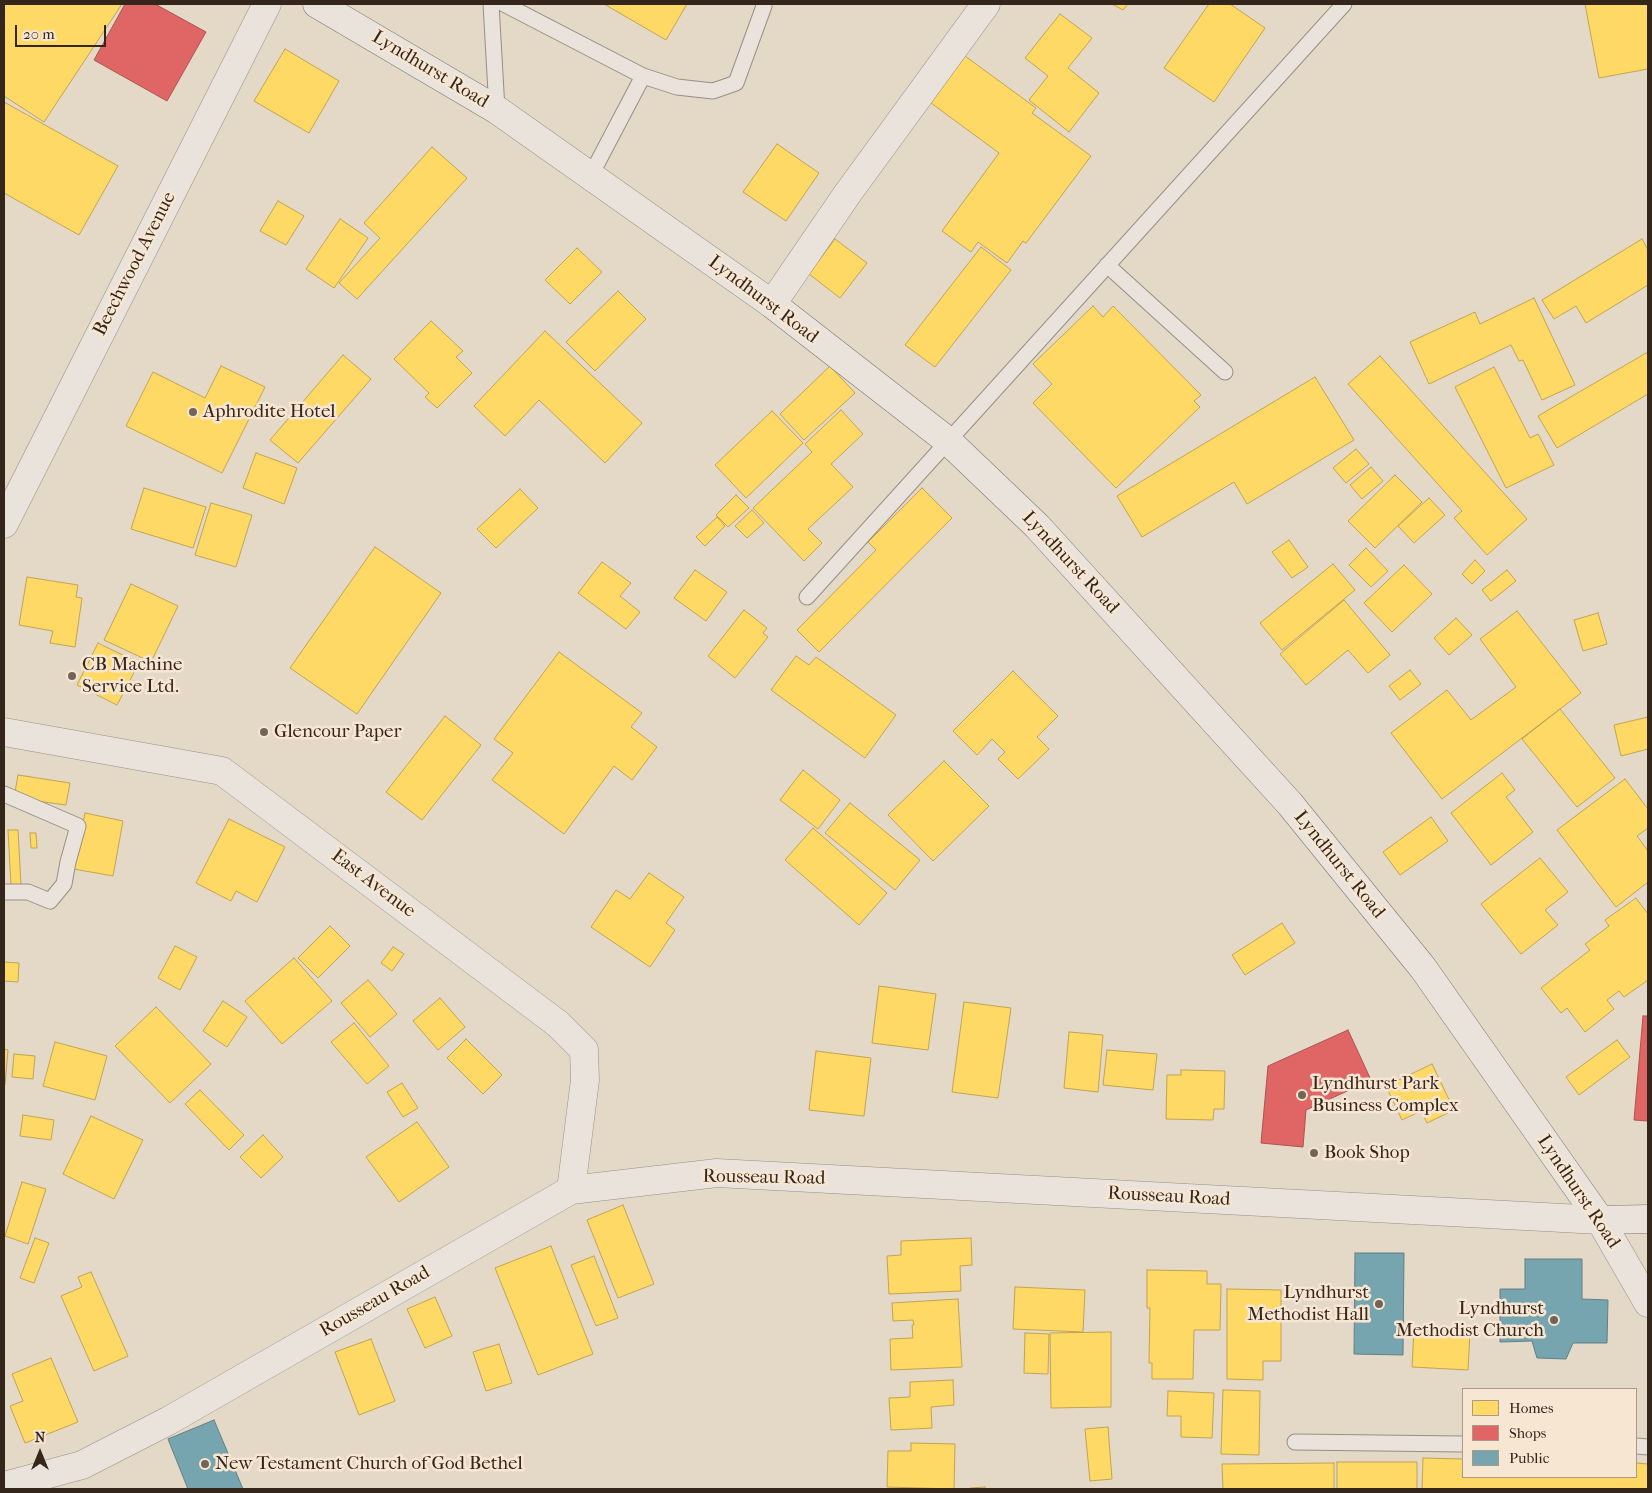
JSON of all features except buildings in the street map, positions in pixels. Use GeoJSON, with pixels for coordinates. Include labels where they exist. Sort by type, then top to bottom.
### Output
{"type":"FeatureCollection","features":[{"type":"Feature","properties":{"kind":"street","name":"Beechwood Avenue"},"geometry":{"type":"LineString","coordinates":[[4,524],[266,4]]}},
{"type":"Feature","properties":{"kind":"street","name":"Lyndhurst Road"},"geometry":{"type":"LineString","coordinates":[[317,4],[497,110],[772,304],[948,441],[1037,526],[1290,804],[1423,968],[1600,1220],[1648,1302]]}},
{"type":"Feature","properties":{"kind":"street"},"geometry":{"type":"LineString","coordinates":[[772,304],[848,192],[986,4]]}},
{"type":"Feature","properties":{"kind":"street","name":"East Avenue"},"geometry":{"type":"LineString","coordinates":[[4,732],[222,771],[558,1024],[584,1050],[586,1080],[570,1190]]}},
{"type":"Feature","properties":{"kind":"street","name":"Rousseau Road"},"geometry":{"type":"LineString","coordinates":[[4,1486],[82,1465],[168,1421],[570,1190],[717,1173],[1600,1220],[1648,1219]]}},
{"type":"Feature","properties":{"kind":"lane"},"geometry":{"type":"LineString","coordinates":[[491,4],[497,110]]}},
{"type":"Feature","properties":{"kind":"lane"},"geometry":{"type":"LineString","coordinates":[[504,4],[643,76],[677,87],[713,91],[736,83],[764,6]]}},
{"type":"Feature","properties":{"kind":"lane"},"geometry":{"type":"LineString","coordinates":[[807,597],[1344,4]]}},
{"type":"Feature","properties":{"kind":"lane"},"geometry":{"type":"LineString","coordinates":[[591,175],[643,76]]}},
{"type":"Feature","properties":{"kind":"lane"},"geometry":{"type":"LineString","coordinates":[[1108,265],[1225,372]]}},
{"type":"Feature","properties":{"kind":"lane"},"geometry":{"type":"LineString","coordinates":[[4,794],[78,826],[64,884],[50,901],[28,892],[4,892]]}},
{"type":"Feature","properties":{"kind":"lane"},"geometry":{"type":"LineString","coordinates":[[1295,1442],[1462,1444]]}},
{"type":"Feature","properties":{"kind":"place","name":"Aphrodite Hotel"},"geometry":{"type":"Point","coordinates":[193,412]}},
{"type":"Feature","properties":{"kind":"place","name":"CB Machine Service Ltd."},"geometry":{"type":"Point","coordinates":[72,676]}},
{"type":"Feature","properties":{"kind":"place","name":"Glencour Paper"},"geometry":{"type":"Point","coordinates":[264,732]}},
{"type":"Feature","properties":{"kind":"place","name":"Lyndhurst Park Business Complex"},"geometry":{"type":"Point","coordinates":[1302,1095]}},
{"type":"Feature","properties":{"kind":"place","name":"Book Shop"},"geometry":{"type":"Point","coordinates":[1314,1153]}},
{"type":"Feature","properties":{"kind":"place","name":"Lyndhurst Methodist Hall"},"geometry":{"type":"Point","coordinates":[1379,1304]}},
{"type":"Feature","properties":{"kind":"place","name":"Lyndhurst Methodist Church"},"geometry":{"type":"Point","coordinates":[1554,1320]}},
{"type":"Feature","properties":{"kind":"place","name":"New Testament Church of God Bethel"},"geometry":{"type":"Point","coordinates":[205,1464]}}]}
